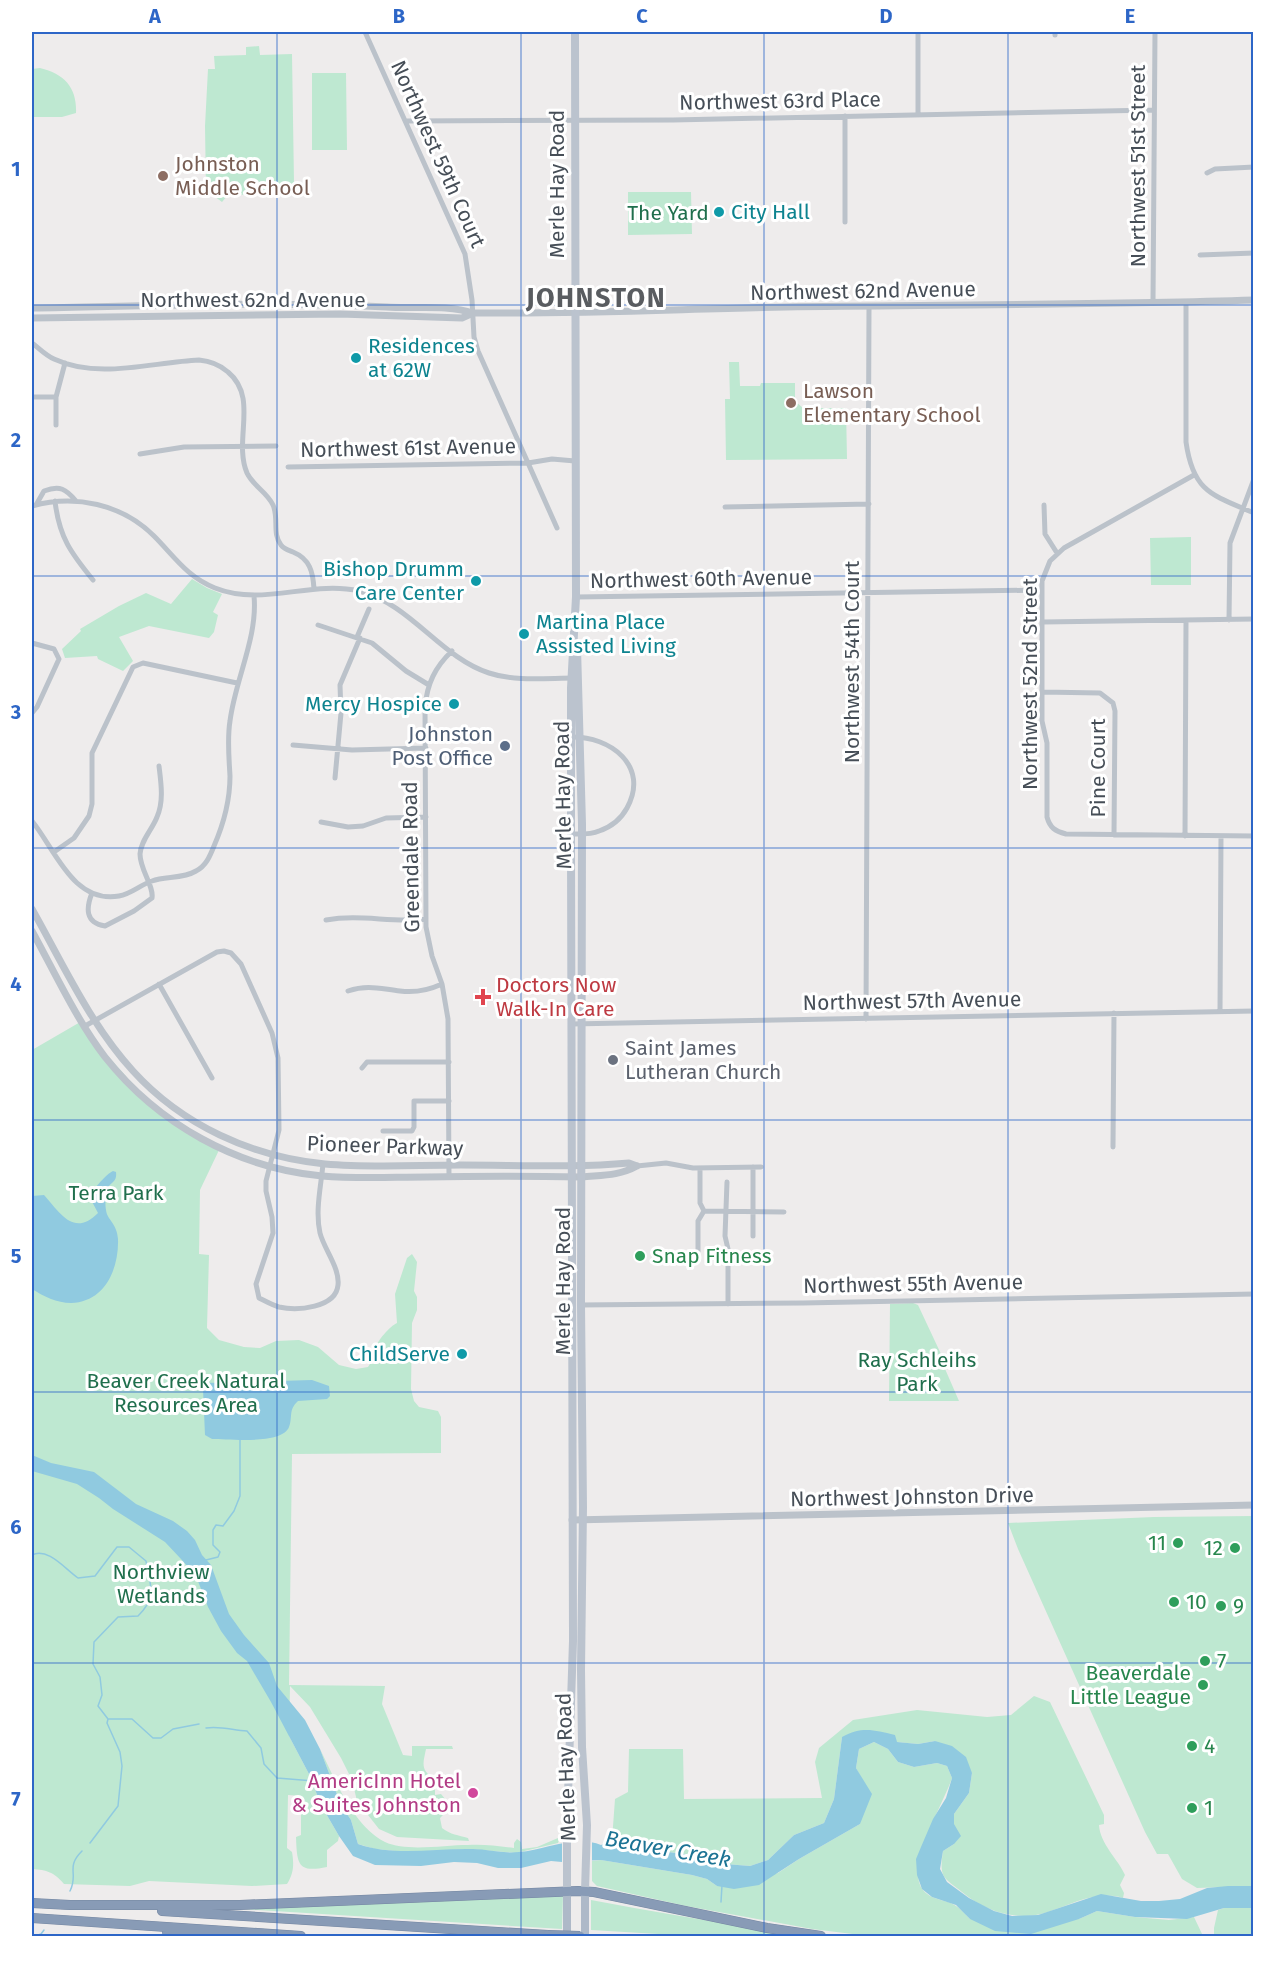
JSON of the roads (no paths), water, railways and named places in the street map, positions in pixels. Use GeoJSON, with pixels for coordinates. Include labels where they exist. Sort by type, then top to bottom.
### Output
{"type":"FeatureCollection","features":[{"type":"Feature","properties":{"kind":"highway"},"geometry":{"type":"LineString","coordinates":[[66,1905],[240,1905],[585,1891],[767,1928],[821,1936]]}},
{"type":"Feature","properties":{"kind":"highway"},"geometry":{"type":"LineString","coordinates":[[32,1903],[580,1936]]}},
{"type":"Feature","properties":{"kind":"highway"},"geometry":{"type":"LineString","coordinates":[[32,1918],[301,1936]]}},
{"type":"Feature","properties":{"kind":"highway"},"geometry":{"type":"LineString","coordinates":[[129,1924],[150,1930],[197,1936]]}},
{"type":"Feature","properties":{"kind":"main road","name":"Merle Hay Road"},"geometry":{"type":"LineString","coordinates":[[575,32],[576,597],[575,678],[571,737],[571,1166],[583,1520],[581,1706],[587,1826],[585,1936]]}},
{"type":"Feature","properties":{"kind":"main road","name":"Merle Hay Road"},"geometry":{"type":"LineString","coordinates":[[567,1936],[567,1826],[573,1670],[572,1520],[582,1177],[583,1024],[581,737],[575,678]]}},
{"type":"Feature","properties":{"kind":"street","name":"Northwest 59th Court"},"geometry":{"type":"LineString","coordinates":[[365,32],[465,254],[474,337],[478,351],[557,528]]}},
{"type":"Feature","properties":{"kind":"street"},"geometry":{"type":"LineString","coordinates":[[918,32],[918,114]]}},
{"type":"Feature","properties":{"kind":"street","name":"Northwest 51st Street"},"geometry":{"type":"LineString","coordinates":[[1153,302],[1155,32]]}},
{"type":"Feature","properties":{"kind":"street","name":"Northwest 63rd Place"},"geometry":{"type":"LineString","coordinates":[[406,121],[673,120],[1154,110]]}},
{"type":"Feature","properties":{"kind":"street"},"geometry":{"type":"LineString","coordinates":[[845,116],[845,222]]}},
{"type":"Feature","properties":{"kind":"street"},"geometry":{"type":"LineString","coordinates":[[1207,173],[1215,169],[1254,167]]}},
{"type":"Feature","properties":{"kind":"street"},"geometry":{"type":"LineString","coordinates":[[1200,255],[1254,254]]}},
{"type":"Feature","properties":{"kind":"street","name":"Northwest 62nd Avenue"},"geometry":{"type":"LineString","coordinates":[[32,308],[335,305],[412,309],[460,308],[473,313],[575,313],[1254,300]]}},
{"type":"Feature","properties":{"kind":"street"},"geometry":{"type":"LineString","coordinates":[[1186,302],[1188,460],[1194,475],[1214,496],[1254,513]]}},
{"type":"Feature","properties":{"kind":"street","name":"Northwest 54th Court"},"geometry":{"type":"LineString","coordinates":[[866,1019],[869,306]]}},
{"type":"Feature","properties":{"kind":"street","name":"Northwest 62nd Avenue"},"geometry":{"type":"LineString","coordinates":[[32,318],[340,314],[462,318],[473,313]]}},
{"type":"Feature","properties":{"kind":"street"},"geometry":{"type":"LineString","coordinates":[[32,343],[40,351]]}},
{"type":"Feature","properties":{"kind":"street"},"geometry":{"type":"LineString","coordinates":[[32,349],[65,363],[96,369],[193,360],[206,361],[220,366],[232,375],[243,395],[242,446],[248,473],[273,506],[278,540],[282,547],[302,557],[308,563],[312,571],[314,589]]}},
{"type":"Feature","properties":{"kind":"street"},"geometry":{"type":"LineString","coordinates":[[1254,360],[1254,404]]}},
{"type":"Feature","properties":{"kind":"street"},"geometry":{"type":"LineString","coordinates":[[56,425],[56,397],[65,363]]}},
{"type":"Feature","properties":{"kind":"street"},"geometry":{"type":"LineString","coordinates":[[32,397],[56,397]]}},
{"type":"Feature","properties":{"kind":"street"},"geometry":{"type":"LineString","coordinates":[[140,454],[184,447],[276,446]]}},
{"type":"Feature","properties":{"kind":"street","name":"Northwest 61st Avenue"},"geometry":{"type":"LineString","coordinates":[[288,467],[528,463],[552,459],[575,461]]}},
{"type":"Feature","properties":{"kind":"street"},"geometry":{"type":"LineString","coordinates":[[1057,553],[1194,475]]}},
{"type":"Feature","properties":{"kind":"street"},"geometry":{"type":"LineString","coordinates":[[1229,620],[1232,533],[1254,479]]}},
{"type":"Feature","properties":{"kind":"street"},"geometry":{"type":"LineString","coordinates":[[34,505],[44,491],[56,487],[67,490],[76,501]]}},
{"type":"Feature","properties":{"kind":"street"},"geometry":{"type":"LineString","coordinates":[[55,501],[58,523],[65,542],[93,580]]}},
{"type":"Feature","properties":{"kind":"street"},"geometry":{"type":"LineString","coordinates":[[34,505],[55,501],[76,501],[112,509],[133,520],[151,534],[182,568],[200,581],[229,593],[254,596],[326,588],[349,589],[380,599],[397,608],[469,664],[498,676],[575,678]]}},
{"type":"Feature","properties":{"kind":"street"},"geometry":{"type":"LineString","coordinates":[[725,507],[869,504]]}},
{"type":"Feature","properties":{"kind":"street","name":"Northwest 52nd Street"},"geometry":{"type":"LineString","coordinates":[[1044,505],[1045,534],[1057,553],[1047,567],[1042,590],[1042,721],[1047,743],[1047,817],[1049,825],[1056,832],[1114,835]]}},
{"type":"Feature","properties":{"kind":"street","name":"Northwest 60th Avenue"},"geometry":{"type":"LineString","coordinates":[[576,597],[1042,590]]}},
{"type":"Feature","properties":{"kind":"street"},"geometry":{"type":"LineString","coordinates":[[32,821],[73,880],[92,893],[120,896],[148,882],[193,873],[204,866],[223,825],[227,809],[230,775],[228,736],[237,683],[253,624],[254,596]]}},
{"type":"Feature","properties":{"kind":"street"},"geometry":{"type":"LineString","coordinates":[[335,778],[341,713],[340,685],[369,609]]}},
{"type":"Feature","properties":{"kind":"street"},"geometry":{"type":"LineString","coordinates":[[1043,622],[1254,619]]}},
{"type":"Feature","properties":{"kind":"street"},"geometry":{"type":"LineString","coordinates":[[1185,836],[1186,621]]}},
{"type":"Feature","properties":{"kind":"street"},"geometry":{"type":"LineString","coordinates":[[318,625],[359,638],[380,648],[406,671],[429,685]]}},
{"type":"Feature","properties":{"kind":"street"},"geometry":{"type":"LineString","coordinates":[[32,643],[54,649],[59,659],[32,713]]}},
{"type":"Feature","properties":{"kind":"street","name":"Greendale Road"},"geometry":{"type":"LineString","coordinates":[[448,1177],[448,1019],[442,984],[428,942],[426,919],[426,707],[429,685],[441,661],[452,651]]}},
{"type":"Feature","properties":{"kind":"street"},"geometry":{"type":"LineString","coordinates":[[54,852],[74,838],[88,816],[92,804],[92,753],[133,667],[143,663],[237,683]]}},
{"type":"Feature","properties":{"kind":"street","name":"Pine Court"},"geometry":{"type":"LineString","coordinates":[[1042,692],[1100,693],[1113,702],[1115,711],[1114,835]]}},
{"type":"Feature","properties":{"kind":"street"},"geometry":{"type":"LineString","coordinates":[[571,737],[602,741],[620,753],[630,769],[633,783],[630,802],[618,820],[600,831],[571,834]]}},
{"type":"Feature","properties":{"kind":"street"},"geometry":{"type":"LineString","coordinates":[[293,745],[338,749],[426,748]]}},
{"type":"Feature","properties":{"kind":"street"},"geometry":{"type":"LineString","coordinates":[[92,893],[87,905],[88,916],[94,923],[108,925],[149,901],[152,891],[141,865],[140,855],[144,840],[159,814],[162,791],[159,766]]}},
{"type":"Feature","properties":{"kind":"street"},"geometry":{"type":"LineString","coordinates":[[321,822],[348,827],[363,826],[386,818],[426,817]]}},
{"type":"Feature","properties":{"kind":"street"},"geometry":{"type":"LineString","coordinates":[[1114,835],[1254,836]]}},
{"type":"Feature","properties":{"kind":"street"},"geometry":{"type":"LineString","coordinates":[[1220,1011],[1221,836]]}},
{"type":"Feature","properties":{"kind":"street","name":"Pioneer Parkway"},"geometry":{"type":"LineString","coordinates":[[32,909],[94,1021],[114,1049],[155,1093],[179,1112],[232,1142],[273,1155],[323,1164],[571,1166],[629,1164],[637,1166],[666,1163],[685,1168],[761,1167]]}},
{"type":"Feature","properties":{"kind":"street"},"geometry":{"type":"LineString","coordinates":[[326,920],[358,916],[398,921],[426,919]]}},
{"type":"Feature","properties":{"kind":"street"},"geometry":{"type":"LineString","coordinates":[[32,930],[39,923]]}},
{"type":"Feature","properties":{"kind":"street","name":"Pioneer Parkway"},"geometry":{"type":"LineString","coordinates":[[32,930],[85,1026],[126,1081],[174,1122],[228,1152],[271,1166],[322,1176],[582,1177],[627,1172],[637,1166]]}},
{"type":"Feature","properties":{"kind":"street"},"geometry":{"type":"LineString","coordinates":[[85,1026],[217,952],[231,953],[242,964],[272,1033],[278,1058],[280,1118],[266,1191],[273,1233],[255,1288],[259,1298],[280,1307],[291,1309],[319,1304],[330,1300],[336,1293],[337,1276],[320,1231],[319,1213],[323,1164]]}},
{"type":"Feature","properties":{"kind":"street"},"geometry":{"type":"LineString","coordinates":[[159,984],[212,1077]]}},
{"type":"Feature","properties":{"kind":"street"},"geometry":{"type":"LineString","coordinates":[[348,992],[369,986],[417,991],[442,984]]}},
{"type":"Feature","properties":{"kind":"street","name":"Northwest 57th Avenue"},"geometry":{"type":"LineString","coordinates":[[571,1024],[1254,1011]]}},
{"type":"Feature","properties":{"kind":"street"},"geometry":{"type":"LineString","coordinates":[[1113,1147],[1114,1013]]}},
{"type":"Feature","properties":{"kind":"street"},"geometry":{"type":"LineString","coordinates":[[362,1068],[367,1062],[449,1062]]}},
{"type":"Feature","properties":{"kind":"street"},"geometry":{"type":"LineString","coordinates":[[384,1131],[412,1131],[414,1101],[449,1101]]}},
{"type":"Feature","properties":{"kind":"street"},"geometry":{"type":"LineString","coordinates":[[753,1167],[753,1236]]}},
{"type":"Feature","properties":{"kind":"street"},"geometry":{"type":"LineString","coordinates":[[700,1168],[700,1203],[704,1210]]}},
{"type":"Feature","properties":{"kind":"street"},"geometry":{"type":"LineString","coordinates":[[727,1182],[725,1236],[728,1250],[728,1304]]}},
{"type":"Feature","properties":{"kind":"street"},"geometry":{"type":"LineString","coordinates":[[704,1210],[784,1212]]}},
{"type":"Feature","properties":{"kind":"street"},"geometry":{"type":"LineString","coordinates":[[698,1251],[698,1221],[704,1210]]}},
{"type":"Feature","properties":{"kind":"street","name":"Northwest 55th Avenue"},"geometry":{"type":"LineString","coordinates":[[577,1306],[1254,1294]]}},
{"type":"Feature","properties":{"kind":"street","name":"Northwest Johnston Drive"},"geometry":{"type":"LineString","coordinates":[[572,1520],[950,1514],[1254,1505]]}},
{"type":"Feature","properties":{"kind":"water"},"geometry":{"type":"Polygon","coordinates":[[[113,1171],[116,1172],[116,1177],[107,1189],[105,1205],[117,1234],[118,1250],[108,1282],[93,1297],[71,1303],[50,1299],[32,1289],[32,1196],[44,1195],[68,1220],[82,1223],[98,1213],[89,1196],[113,1171]]]}},
{"type":"Feature","properties":{"kind":"water"},"geometry":{"type":"Polygon","coordinates":[[[312,1380],[329,1386],[330,1396],[327,1399],[298,1401],[293,1407],[289,1427],[284,1433],[254,1440],[212,1439],[205,1435],[203,1389],[206,1383],[312,1380]]]}},
{"type":"Feature","properties":{"kind":"water"},"geometry":{"type":"Polygon","coordinates":[[[32,1455],[51,1463],[94,1472],[136,1504],[173,1521],[195,1540],[202,1555],[211,1565],[229,1614],[269,1663],[277,1686],[305,1720],[320,1749],[341,1805],[351,1820],[358,1844],[401,1851],[473,1849],[513,1852],[581,1841],[601,1845],[612,1840],[616,1844],[695,1856],[713,1863],[750,1866],[768,1860],[794,1835],[824,1823],[834,1799],[842,1737],[856,1731],[868,1730],[895,1735],[897,1742],[918,1744],[935,1741],[952,1746],[966,1757],[972,1773],[969,1793],[954,1814],[954,1824],[961,1836],[943,1851],[940,1869],[947,1882],[969,1898],[994,1911],[1012,1916],[1038,1915],[1101,1894],[1141,1901],[1159,1901],[1180,1899],[1207,1888],[1228,1886],[1253,1886],[1253,1908],[1224,1908],[1187,1919],[1135,1917],[1097,1911],[1031,1934],[995,1931],[970,1919],[956,1905],[932,1897],[922,1889],[917,1875],[916,1859],[933,1819],[946,1798],[952,1778],[947,1766],[937,1763],[914,1767],[898,1762],[888,1749],[874,1742],[859,1749],[856,1768],[872,1794],[860,1824],[759,1885],[734,1889],[717,1886],[707,1879],[692,1875],[601,1860],[551,1861],[521,1868],[498,1868],[477,1863],[454,1862],[421,1866],[375,1865],[353,1856],[339,1836],[321,1805],[309,1774],[271,1702],[247,1661],[237,1653],[221,1631],[208,1607],[196,1576],[165,1542],[99,1498],[77,1484],[32,1471],[32,1455]]]}},
{"type":"Feature","properties":{"kind":"waterway"},"geometry":{"type":"LineString","coordinates":[[206,1560],[218,1557],[220,1552],[213,1545],[213,1530],[216,1525],[223,1526],[234,1511],[240,1496],[240,1439]]}},
{"type":"Feature","properties":{"kind":"waterway"},"geometry":{"type":"LineString","coordinates":[[32,1555],[38,1553],[50,1556],[78,1578],[95,1576],[117,1547],[129,1547],[146,1561],[151,1590],[144,1609],[138,1616],[118,1617],[94,1642],[93,1664],[100,1677],[102,1695],[98,1706],[108,1719],[107,1723],[120,1752],[122,1766],[118,1806],[90,1843]]}},
{"type":"Feature","properties":{"kind":"waterway"},"geometry":{"type":"LineString","coordinates":[[109,1719],[132,1719],[153,1738],[161,1738],[173,1729],[199,1724]]}},
{"type":"Feature","properties":{"kind":"waterway"},"geometry":{"type":"LineString","coordinates":[[206,1728],[247,1731],[261,1748],[264,1764],[277,1778],[314,1781]]}},
{"type":"Feature","properties":{"kind":"waterway"},"geometry":{"type":"LineString","coordinates":[[70,1891],[74,1862],[82,1851]]}},
{"type":"Feature","properties":{"kind":"waterway"},"geometry":{"type":"LineString","coordinates":[[721,1902],[722,1885]]}},
{"type":"Feature","properties":{"kind":"waterway"},"geometry":{"type":"LineString","coordinates":[[35,1936],[44,1930]]}},
{"type":"Feature","properties":{"kind":"place","name":"Johnston Middle School"},"geometry":{"type":"Point","coordinates":[163,176]}},
{"type":"Feature","properties":{"kind":"place","name":"City Hall"},"geometry":{"type":"Point","coordinates":[719,212]}},
{"type":"Feature","properties":{"kind":"place","name":"Residences at 62W"},"geometry":{"type":"Point","coordinates":[356,358]}},
{"type":"Feature","properties":{"kind":"place","name":"Lawson Elementary School"},"geometry":{"type":"Point","coordinates":[791,403]}},
{"type":"Feature","properties":{"kind":"place","name":"Bishop Drumm Care Center"},"geometry":{"type":"Point","coordinates":[476,581]}},
{"type":"Feature","properties":{"kind":"place","name":"Martina Place Assisted Living"},"geometry":{"type":"Point","coordinates":[524,634]}},
{"type":"Feature","properties":{"kind":"place","name":"Mercy Hospice"},"geometry":{"type":"Point","coordinates":[454,704]}},
{"type":"Feature","properties":{"kind":"place","name":"Johnston Post Office"},"geometry":{"type":"Point","coordinates":[505,746]}},
{"type":"Feature","properties":{"kind":"place","name":"Doctors Now Walk-In Care"},"geometry":{"type":"Point","coordinates":[483,997]}},
{"type":"Feature","properties":{"kind":"place","name":"Saint James Lutheran Church"},"geometry":{"type":"Point","coordinates":[613,1060]}},
{"type":"Feature","properties":{"kind":"place","name":"Snap Fitness"},"geometry":{"type":"Point","coordinates":[640,1256]}},
{"type":"Feature","properties":{"kind":"place","name":"ChildServe"},"geometry":{"type":"Point","coordinates":[462,1354]}},
{"type":"Feature","properties":{"kind":"place","name":"11"},"geometry":{"type":"Point","coordinates":[1178,1543]}},
{"type":"Feature","properties":{"kind":"place","name":"12"},"geometry":{"type":"Point","coordinates":[1235,1548]}},
{"type":"Feature","properties":{"kind":"place","name":"10"},"geometry":{"type":"Point","coordinates":[1174,1602]}},
{"type":"Feature","properties":{"kind":"place","name":"9"},"geometry":{"type":"Point","coordinates":[1221,1606]}},
{"type":"Feature","properties":{"kind":"place","name":"7"},"geometry":{"type":"Point","coordinates":[1205,1661]}},
{"type":"Feature","properties":{"kind":"place","name":"Beaverdale Little League"},"geometry":{"type":"Point","coordinates":[1203,1685]}},
{"type":"Feature","properties":{"kind":"place","name":"4"},"geometry":{"type":"Point","coordinates":[1192,1746]}},
{"type":"Feature","properties":{"kind":"place","name":"AmericInn Hotel & Suites Johnston"},"geometry":{"type":"Point","coordinates":[473,1793]}},
{"type":"Feature","properties":{"kind":"place","name":"1"},"geometry":{"type":"Point","coordinates":[1192,1808]}},
{"type":"Feature","properties":{"kind":"district","name":"JOHNSTON"},"geometry":{"type":"Point","coordinates":[596,298]}},
{"type":"Feature","properties":{"kind":"park label","name":"The Yard"},"geometry":{"type":"Point","coordinates":[668,213]}},
{"type":"Feature","properties":{"kind":"park label","name":"Terra Park"},"geometry":{"type":"Point","coordinates":[116,1193]}},
{"type":"Feature","properties":{"kind":"park label","name":"Ray Schleihs Park"},"geometry":{"type":"Point","coordinates":[917,1372]}},
{"type":"Feature","properties":{"kind":"park label","name":"Beaver Creek Natural Resources Area"},"geometry":{"type":"Point","coordinates":[186,1393]}},
{"type":"Feature","properties":{"kind":"park label","name":"Northview Wetlands"},"geometry":{"type":"Point","coordinates":[161,1584]}},
{"type":"Feature","properties":{"kind":"water label","name":"Beaver Creek"},"geometry":{"type":"Point","coordinates":[668,1849]}}]}
